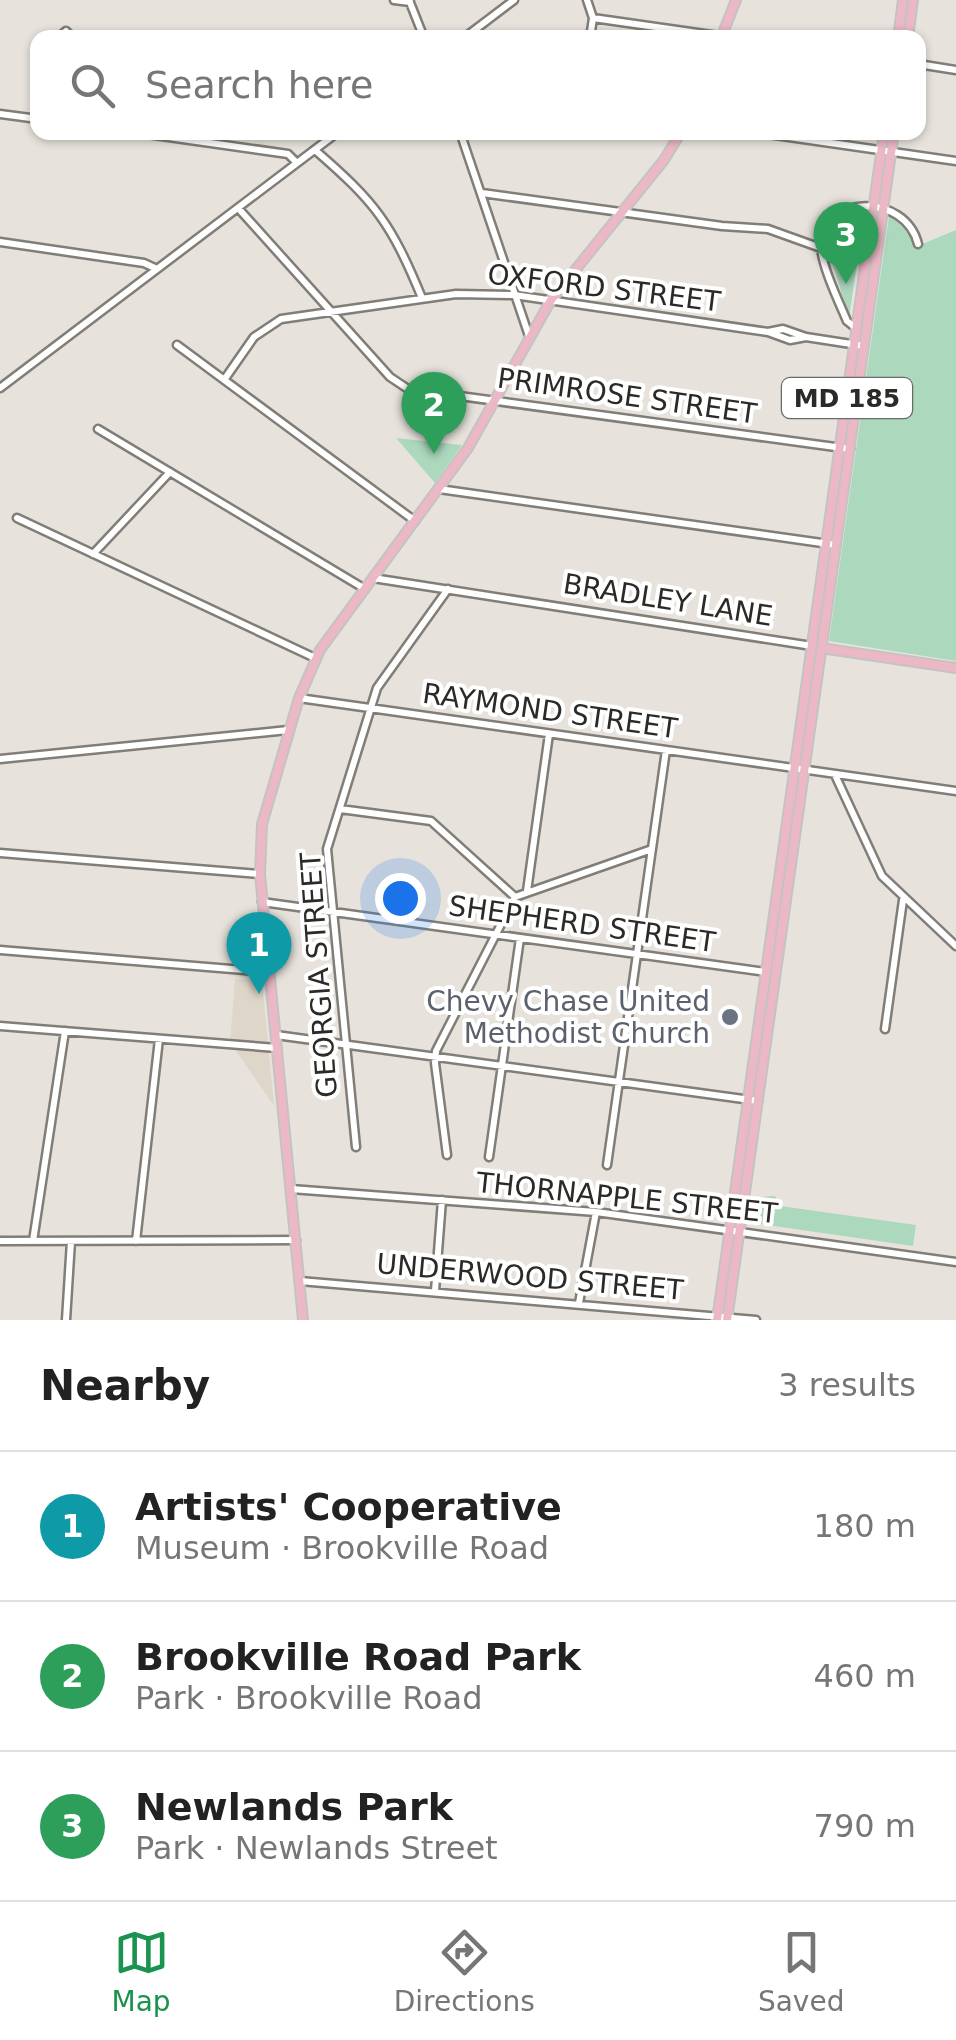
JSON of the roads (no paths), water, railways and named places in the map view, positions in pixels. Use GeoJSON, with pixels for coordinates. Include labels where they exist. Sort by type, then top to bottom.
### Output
{"type":"FeatureCollection","features":[{"type":"Feature","properties":{"kind":"main road"},"geometry":{"type":"LineString","coordinates":[[724,30],[736,0]]}},
{"type":"Feature","properties":{"kind":"main road"},"geometry":{"type":"LineString","coordinates":[[899,30],[903,0]]}},
{"type":"Feature","properties":{"kind":"main road"},"geometry":{"type":"LineString","coordinates":[[909,30],[913,0]]}},
{"type":"Feature","properties":{"kind":"main road"},"geometry":{"type":"LineString","coordinates":[[303,1320],[260,874],[262,824],[288,730],[315,658],[472,442],[551,300],[664,160],[675,140]]}},
{"type":"Feature","properties":{"kind":"main road","name":"MD 185"},"geometry":{"type":"LineString","coordinates":[[723,1318],[885,140]]}},
{"type":"Feature","properties":{"kind":"main road","name":"MD 185"},"geometry":{"type":"LineString","coordinates":[[886,151],[891,140]]}},
{"type":"Feature","properties":{"kind":"main road","name":"MD 185"},"geometry":{"type":"LineString","coordinates":[[859,345],[857,329],[878,208]]}},
{"type":"Feature","properties":{"kind":"main road","name":"BRADLEY LANE"},"geometry":{"type":"LineString","coordinates":[[817,647],[956,668]]}},
{"type":"Feature","properties":{"kind":"street"},"geometry":{"type":"LineString","coordinates":[[394,0],[409,1],[421,30]]}},
{"type":"Feature","properties":{"kind":"street"},"geometry":{"type":"LineString","coordinates":[[475,30],[514,0]]}},
{"type":"Feature","properties":{"kind":"street"},"geometry":{"type":"LineString","coordinates":[[587,0],[593,18],[591,30]]}},
{"type":"Feature","properties":{"kind":"street"},"geometry":{"type":"LineString","coordinates":[[593,18],[674,30]]}},
{"type":"Feature","properties":{"kind":"street"},"geometry":{"type":"LineString","coordinates":[[926,65],[956,70]]}},
{"type":"Feature","properties":{"kind":"street"},"geometry":{"type":"LineString","coordinates":[[0,114],[30,118]]}},
{"type":"Feature","properties":{"kind":"street"},"geometry":{"type":"LineString","coordinates":[[189,140],[288,154],[297,164]]}},
{"type":"Feature","properties":{"kind":"street"},"geometry":{"type":"LineString","coordinates":[[0,388],[328,140]]}},
{"type":"Feature","properties":{"kind":"street"},"geometry":{"type":"LineString","coordinates":[[463,140],[529,336]]}},
{"type":"Feature","properties":{"kind":"street"},"geometry":{"type":"LineString","coordinates":[[810,140],[956,161]]}},
{"type":"Feature","properties":{"kind":"street"},"geometry":{"type":"LineString","coordinates":[[315,150],[381,214],[400,244],[422,298]]}},
{"type":"Feature","properties":{"kind":"street"},"geometry":{"type":"LineString","coordinates":[[482,192],[722,226],[768,228],[821,248]]}},
{"type":"Feature","properties":{"kind":"street"},"geometry":{"type":"LineString","coordinates":[[857,329],[845,316],[821,248],[825,232],[840,214],[857,206],[878,208],[909,221],[918,244]]}},
{"type":"Feature","properties":{"kind":"street","name":"PRIMROSE STREET"},"geometry":{"type":"LineString","coordinates":[[238,208],[400,385],[845,448]]}},
{"type":"Feature","properties":{"kind":"street"},"geometry":{"type":"LineString","coordinates":[[0,242],[144,263],[157,269]]}},
{"type":"Feature","properties":{"kind":"street","name":"OXFORD STREET"},"geometry":{"type":"LineString","coordinates":[[224,380],[254,337],[281,319],[467,293],[514,294],[768,332],[790,340],[806,337],[859,345]]}},
{"type":"Feature","properties":{"kind":"street"},"geometry":{"type":"LineString","coordinates":[[177,345],[415,521]]}},
{"type":"Feature","properties":{"kind":"street"},"geometry":{"type":"LineString","coordinates":[[98,429],[365,589]]}},
{"type":"Feature","properties":{"kind":"street"},"geometry":{"type":"LineString","coordinates":[[93,554],[170,472]]}},
{"type":"Feature","properties":{"kind":"street"},"geometry":{"type":"LineString","coordinates":[[438,490],[831,544]]}},
{"type":"Feature","properties":{"kind":"street"},"geometry":{"type":"LineString","coordinates":[[17,518],[315,658]]}},
{"type":"Feature","properties":{"kind":"street","name":"BRADLEY LANE"},"geometry":{"type":"LineString","coordinates":[[373,578],[817,647]]}},
{"type":"Feature","properties":{"kind":"street","name":"GEORGIA STREET"},"geometry":{"type":"LineString","coordinates":[[356,1147],[328,850],[381,680],[448,589]]}},
{"type":"Feature","properties":{"kind":"street","name":"RAYMOND STREET"},"geometry":{"type":"LineString","coordinates":[[299,698],[956,791]]}},
{"type":"Feature","properties":{"kind":"street"},"geometry":{"type":"LineString","coordinates":[[0,759],[288,730]]}},
{"type":"Feature","properties":{"kind":"street"},"geometry":{"type":"LineString","coordinates":[[527,891],[549,734]]}},
{"type":"Feature","properties":{"kind":"street"},"geometry":{"type":"LineString","coordinates":[[607,1165],[666,750]]}},
{"type":"Feature","properties":{"kind":"street"},"geometry":{"type":"LineString","coordinates":[[834,774],[879,870],[904,899],[956,946]]}},
{"type":"Feature","properties":{"kind":"street"},"geometry":{"type":"LineString","coordinates":[[340,810],[430,822],[514,897]]}},
{"type":"Feature","properties":{"kind":"street"},"geometry":{"type":"LineString","coordinates":[[447,1155],[435,1058],[514,897],[652,848]]}},
{"type":"Feature","properties":{"kind":"street"},"geometry":{"type":"LineString","coordinates":[[0,853],[260,874]]}},
{"type":"Feature","properties":{"kind":"street"},"geometry":{"type":"LineString","coordinates":[[885,1030],[904,899]]}},
{"type":"Feature","properties":{"kind":"street","name":"SHEPHERD STREET"},"geometry":{"type":"LineString","coordinates":[[262,902],[771,973]]}},
{"type":"Feature","properties":{"kind":"street"},"geometry":{"type":"LineString","coordinates":[[488,1156],[520,938]]}},
{"type":"Feature","properties":{"kind":"street"},"geometry":{"type":"LineString","coordinates":[[0,950],[269,972]]}},
{"type":"Feature","properties":{"kind":"street"},"geometry":{"type":"LineString","coordinates":[[0,1026],[278,1048]]}},
{"type":"Feature","properties":{"kind":"street"},"geometry":{"type":"LineString","coordinates":[[32,1242],[65,1030]]}},
{"type":"Feature","properties":{"kind":"street"},"geometry":{"type":"LineString","coordinates":[[276,1035],[753,1101]]}},
{"type":"Feature","properties":{"kind":"street"},"geometry":{"type":"LineString","coordinates":[[136,1241],[159,1040]]}},
{"type":"Feature","properties":{"kind":"street","name":"THORNAPPLE STREET"},"geometry":{"type":"LineString","coordinates":[[291,1189],[596,1212],[956,1262]]}},
{"type":"Feature","properties":{"kind":"street"},"geometry":{"type":"LineString","coordinates":[[436,1291],[442,1200]]}},
{"type":"Feature","properties":{"kind":"street"},"geometry":{"type":"LineString","coordinates":[[579,1303],[596,1212]]}},
{"type":"Feature","properties":{"kind":"street"},"geometry":{"type":"LineString","coordinates":[[0,1241],[296,1240]]}},
{"type":"Feature","properties":{"kind":"street"},"geometry":{"type":"LineString","coordinates":[[66,1320],[70,1242]]}},
{"type":"Feature","properties":{"kind":"street","name":"UNDERWOOD STREET"},"geometry":{"type":"LineString","coordinates":[[300,1281],[756,1320]]}},
{"type":"Feature","properties":{"kind":"place","name":"Newlands Park"},"geometry":{"type":"Point","coordinates":[846,284]}},
{"type":"Feature","properties":{"kind":"place","name":"Brookville Road Park"},"geometry":{"type":"Point","coordinates":[434,454]}},
{"type":"Feature","properties":{"kind":"place","name":"Artists' Cooperative"},"geometry":{"type":"Point","coordinates":[259,994]}},
{"type":"Feature","properties":{"kind":"place","name":"Chevy Chase United Methodist Church"},"geometry":{"type":"Point","coordinates":[730,1017]}}]}
